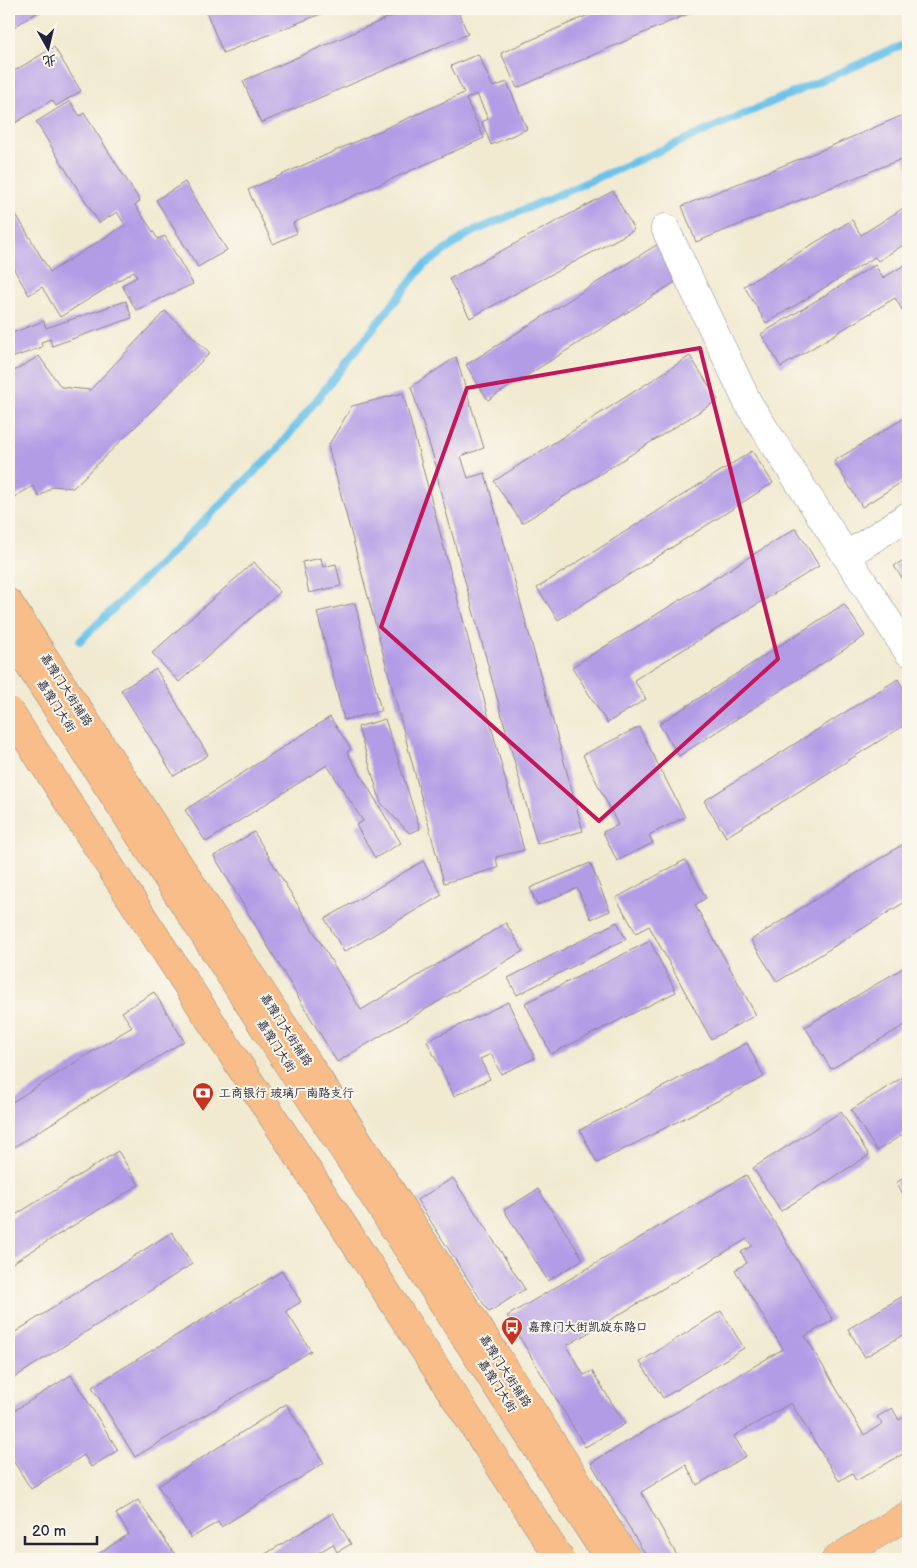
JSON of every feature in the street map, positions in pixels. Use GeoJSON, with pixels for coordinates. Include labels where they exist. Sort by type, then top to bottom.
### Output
{"type":"FeatureCollection","features":[{"type":"Feature","properties":{"kind":"main road","name":"嘉豫门大街辅路"},"geometry":{"type":"LineString","coordinates":[[9,603],[627,1559]]}},
{"type":"Feature","properties":{"kind":"main road","name":"嘉豫门大街"},"geometry":{"type":"LineString","coordinates":[[9,634],[610,1559]]}},
{"type":"Feature","properties":{"kind":"main road"},"geometry":{"type":"LineString","coordinates":[[9,700],[222,1038],[402,1318],[546,1559]]}},
{"type":"Feature","properties":{"kind":"main road"},"geometry":{"type":"LineString","coordinates":[[9,711],[560,1559]]}},
{"type":"Feature","properties":{"kind":"main road"},"geometry":{"type":"LineString","coordinates":[[836,1559],[908,1515]]}},
{"type":"Feature","properties":{"kind":"street"},"geometry":{"type":"LineString","coordinates":[[665,228],[748,403],[908,652]]}},
{"type":"Feature","properties":{"kind":"street"},"geometry":{"type":"LineString","coordinates":[[846,556],[908,516]]}},
{"type":"Feature","properties":{"kind":"highlighted area"},"geometry":{"type":"Polygon","coordinates":[[[700,348],[778,659],[599,821],[381,627],[467,388],[700,348]]]}},
{"type":"Feature","properties":{"kind":"building"},"geometry":{"type":"Polygon","coordinates":[[[9,9],[43,9],[9,30],[9,9]]]}},
{"type":"Feature","properties":{"kind":"building"},"geometry":{"type":"Polygon","coordinates":[[[212,9],[333,9],[223,53],[206,11],[212,9]]]}},
{"type":"Feature","properties":{"kind":"building"},"geometry":{"type":"Polygon","coordinates":[[[408,9],[457,9],[468,34],[261,123],[243,81],[408,9]]]}},
{"type":"Feature","properties":{"kind":"building"},"geometry":{"type":"Polygon","coordinates":[[[602,9],[690,9],[692,12],[517,88],[501,53],[602,9]]]}},
{"type":"Feature","properties":{"kind":"building"},"geometry":{"type":"Polygon","coordinates":[[[54,47],[81,91],[56,106],[52,100],[9,127],[9,74],[54,47]]]}},
{"type":"Feature","properties":{"kind":"building"},"geometry":{"type":"Polygon","coordinates":[[[478,54],[493,87],[507,82],[527,129],[491,145],[482,122],[488,119],[477,94],[466,99],[484,138],[293,223],[297,233],[273,244],[248,190],[464,93],[451,66],[478,54]]]}},
{"type":"Feature","properties":{"kind":"building"},"geometry":{"type":"Polygon","coordinates":[[[70,101],[80,116],[84,113],[140,201],[135,205],[158,239],[165,236],[193,284],[136,310],[122,285],[137,277],[134,271],[60,317],[42,287],[29,295],[9,261],[9,202],[50,272],[125,225],[117,212],[99,223],[36,122],[70,101]]]}},
{"type":"Feature","properties":{"kind":"building"},"geometry":{"type":"Polygon","coordinates":[[[908,113],[908,168],[904,158],[696,242],[682,206],[908,113]]]}},
{"type":"Feature","properties":{"kind":"building"},"geometry":{"type":"Polygon","coordinates":[[[185,182],[227,250],[198,267],[156,200],[185,182]]]}},
{"type":"Feature","properties":{"kind":"building"},"geometry":{"type":"Polygon","coordinates":[[[613,191],[634,230],[470,318],[449,279],[613,191]]]}},
{"type":"Feature","properties":{"kind":"building"},"geometry":{"type":"Polygon","coordinates":[[[908,205],[908,242],[878,261],[875,257],[766,323],[744,286],[852,220],[861,235],[908,205]]]}},
{"type":"Feature","properties":{"kind":"building"},"geometry":{"type":"Polygon","coordinates":[[[658,244],[680,279],[488,400],[466,365],[658,244]]]}},
{"type":"Feature","properties":{"kind":"building"},"geometry":{"type":"Polygon","coordinates":[[[908,263],[908,308],[903,311],[895,298],[781,367],[761,334],[875,265],[883,278],[908,263]]]}},
{"type":"Feature","properties":{"kind":"building"},"geometry":{"type":"Polygon","coordinates":[[[126,301],[132,318],[52,346],[50,339],[41,342],[42,347],[9,359],[9,334],[44,321],[46,328],[126,301]]]}},
{"type":"Feature","properties":{"kind":"building"},"geometry":{"type":"Polygon","coordinates":[[[165,311],[210,353],[73,488],[53,486],[39,497],[33,486],[9,500],[9,374],[39,356],[61,387],[90,390],[165,311]]]}},
{"type":"Feature","properties":{"kind":"building"},"geometry":{"type":"Polygon","coordinates":[[[690,356],[718,400],[522,523],[494,481],[690,356]]]}},
{"type":"Feature","properties":{"kind":"building"},"geometry":{"type":"Polygon","coordinates":[[[456,357],[484,448],[461,456],[468,478],[485,473],[583,831],[537,844],[439,486],[436,465],[411,387],[456,357]]]}},
{"type":"Feature","properties":{"kind":"building"},"geometry":{"type":"Polygon","coordinates":[[[403,393],[524,850],[496,857],[498,868],[444,883],[328,446],[352,406],[403,393]]]}},
{"type":"Feature","properties":{"kind":"building"},"geometry":{"type":"Polygon","coordinates":[[[908,416],[908,478],[862,507],[834,461],[908,416]]]}},
{"type":"Feature","properties":{"kind":"building"},"geometry":{"type":"Polygon","coordinates":[[[752,451],[773,483],[558,620],[537,588],[752,451]]]}},
{"type":"Feature","properties":{"kind":"building"},"geometry":{"type":"Polygon","coordinates":[[[796,528],[819,566],[634,680],[646,699],[607,723],[572,667],[796,528]]]}},
{"type":"Feature","properties":{"kind":"building"},"geometry":{"type":"Polygon","coordinates":[[[908,557],[908,587],[894,566],[908,557]]]}},
{"type":"Feature","properties":{"kind":"building"},"geometry":{"type":"Polygon","coordinates":[[[321,558],[323,567],[336,564],[341,586],[309,593],[302,562],[321,558]]]}},
{"type":"Feature","properties":{"kind":"building"},"geometry":{"type":"Polygon","coordinates":[[[254,562],[280,592],[179,682],[152,653],[254,562]]]}},
{"type":"Feature","properties":{"kind":"building"},"geometry":{"type":"Polygon","coordinates":[[[355,603],[381,711],[344,720],[317,612],[355,603]]]}},
{"type":"Feature","properties":{"kind":"building"},"geometry":{"type":"Polygon","coordinates":[[[844,604],[865,636],[679,756],[659,724],[844,604]]]}},
{"type":"Feature","properties":{"kind":"building"},"geometry":{"type":"Polygon","coordinates":[[[156,669],[208,755],[174,776],[121,690],[156,669]]]}},
{"type":"Feature","properties":{"kind":"building"},"geometry":{"type":"Polygon","coordinates":[[[898,679],[908,697],[908,723],[726,837],[704,801],[898,679]]]}},
{"type":"Feature","properties":{"kind":"building"},"geometry":{"type":"Polygon","coordinates":[[[330,717],[351,749],[347,752],[401,843],[375,858],[356,825],[363,821],[327,765],[206,842],[185,810],[330,717]]]}},
{"type":"Feature","properties":{"kind":"building"},"geometry":{"type":"Polygon","coordinates":[[[385,719],[420,829],[409,833],[381,803],[358,727],[385,719]]]}},
{"type":"Feature","properties":{"kind":"building"},"geometry":{"type":"Polygon","coordinates":[[[639,727],[685,817],[649,835],[653,843],[617,861],[603,832],[618,825],[583,755],[639,727]]]}},
{"type":"Feature","properties":{"kind":"building"},"geometry":{"type":"Polygon","coordinates":[[[254,832],[361,1010],[506,923],[523,951],[337,1062],[214,856],[254,832]]]}},
{"type":"Feature","properties":{"kind":"building"},"geometry":{"type":"Polygon","coordinates":[[[908,841],[908,900],[777,982],[751,940],[908,841]]]}},
{"type":"Feature","properties":{"kind":"building"},"geometry":{"type":"Polygon","coordinates":[[[685,860],[706,898],[695,905],[756,1015],[711,1039],[649,926],[636,933],[616,898],[685,860]]]}},
{"type":"Feature","properties":{"kind":"building"},"geometry":{"type":"Polygon","coordinates":[[[423,861],[442,895],[344,952],[325,919],[423,861]]]}},
{"type":"Feature","properties":{"kind":"building"},"geometry":{"type":"Polygon","coordinates":[[[590,863],[610,911],[591,919],[577,888],[537,905],[530,888],[590,863]]]}},
{"type":"Feature","properties":{"kind":"building"},"geometry":{"type":"Polygon","coordinates":[[[617,922],[626,939],[517,995],[508,978],[617,922]]]}},
{"type":"Feature","properties":{"kind":"building"},"geometry":{"type":"Polygon","coordinates":[[[650,941],[676,992],[551,1054],[525,1003],[650,941]]]}},
{"type":"Feature","properties":{"kind":"building"},"geometry":{"type":"Polygon","coordinates":[[[908,965],[908,1023],[831,1069],[805,1027],[908,965]]]}},
{"type":"Feature","properties":{"kind":"building"},"geometry":{"type":"Polygon","coordinates":[[[154,992],[184,1041],[9,1150],[9,1104],[132,1027],[122,1012],[154,992]]]}},
{"type":"Feature","properties":{"kind":"building"},"geometry":{"type":"Polygon","coordinates":[[[508,1002],[535,1058],[501,1074],[491,1054],[480,1059],[490,1079],[454,1096],[427,1041],[508,1002]]]}},
{"type":"Feature","properties":{"kind":"building"},"geometry":{"type":"Polygon","coordinates":[[[747,1043],[764,1077],[597,1163],[580,1130],[747,1043]]]}},
{"type":"Feature","properties":{"kind":"building"},"geometry":{"type":"Polygon","coordinates":[[[908,1074],[908,1131],[877,1151],[851,1110],[908,1074]]]}},
{"type":"Feature","properties":{"kind":"building"},"geometry":{"type":"Polygon","coordinates":[[[841,1112],[869,1155],[781,1211],[753,1168],[841,1112]]]}},
{"type":"Feature","properties":{"kind":"building"},"geometry":{"type":"Polygon","coordinates":[[[118,1151],[139,1185],[9,1265],[9,1219],[118,1151]]]}},
{"type":"Feature","properties":{"kind":"building"},"geometry":{"type":"Polygon","coordinates":[[[746,1175],[833,1320],[805,1336],[864,1435],[882,1424],[877,1417],[892,1408],[899,1420],[908,1415],[908,1451],[856,1481],[852,1473],[839,1481],[791,1403],[734,1436],[746,1456],[697,1485],[686,1465],[641,1492],[679,1559],[648,1559],[591,1463],[783,1349],[735,1270],[747,1263],[741,1252],[752,1246],[747,1239],[566,1346],[584,1375],[592,1371],[625,1424],[585,1447],[507,1316],[746,1175]]]}},
{"type":"Feature","properties":{"kind":"building"},"geometry":{"type":"Polygon","coordinates":[[[908,1175],[908,1202],[896,1183],[908,1175]]]}},
{"type":"Feature","properties":{"kind":"building"},"geometry":{"type":"Polygon","coordinates":[[[453,1178],[525,1289],[489,1312],[417,1200],[453,1178]]]}},
{"type":"Feature","properties":{"kind":"building"},"geometry":{"type":"Polygon","coordinates":[[[538,1189],[583,1259],[548,1281],[504,1210],[538,1189]]]}},
{"type":"Feature","properties":{"kind":"building"},"geometry":{"type":"Polygon","coordinates":[[[172,1232],[192,1264],[9,1381],[9,1336],[172,1232]]]}},
{"type":"Feature","properties":{"kind":"building"},"geometry":{"type":"Polygon","coordinates":[[[282,1271],[301,1302],[286,1311],[311,1351],[135,1457],[92,1387],[282,1271]]]}},
{"type":"Feature","properties":{"kind":"building"},"geometry":{"type":"Polygon","coordinates":[[[908,1293],[908,1332],[865,1357],[848,1329],[908,1293]]]}},
{"type":"Feature","properties":{"kind":"building"},"geometry":{"type":"Polygon","coordinates":[[[721,1311],[744,1348],[663,1398],[640,1362],[721,1311]]]}},
{"type":"Feature","properties":{"kind":"building"},"geometry":{"type":"Polygon","coordinates":[[[71,1375],[118,1450],[91,1467],[84,1455],[31,1489],[9,1454],[9,1414],[71,1375]]]}},
{"type":"Feature","properties":{"kind":"building"},"geometry":{"type":"Polygon","coordinates":[[[286,1404],[324,1463],[221,1527],[218,1522],[191,1538],[158,1486],[286,1404]]]}},
{"type":"Feature","properties":{"kind":"building"},"geometry":{"type":"Polygon","coordinates":[[[138,1500],[178,1559],[90,1559],[129,1534],[116,1514],[138,1500]]]}},
{"type":"Feature","properties":{"kind":"building"},"geometry":{"type":"Polygon","coordinates":[[[333,1513],[351,1544],[337,1552],[333,1544],[308,1559],[257,1559],[333,1513]]]}},
{"type":"Feature","properties":{"kind":"waterway"},"geometry":{"type":"LineString","coordinates":[[80,641],[275,452],[423,266],[468,234],[908,43]]}},
{"type":"Feature","properties":{"kind":"place","name":"工商银行 玻璃厂南路支行"},"geometry":{"type":"Point","coordinates":[203,1112]}},
{"type":"Feature","properties":{"kind":"place","name":"嘉豫门大街凯旋东路口"},"geometry":{"type":"Point","coordinates":[512,1346]}}]}
